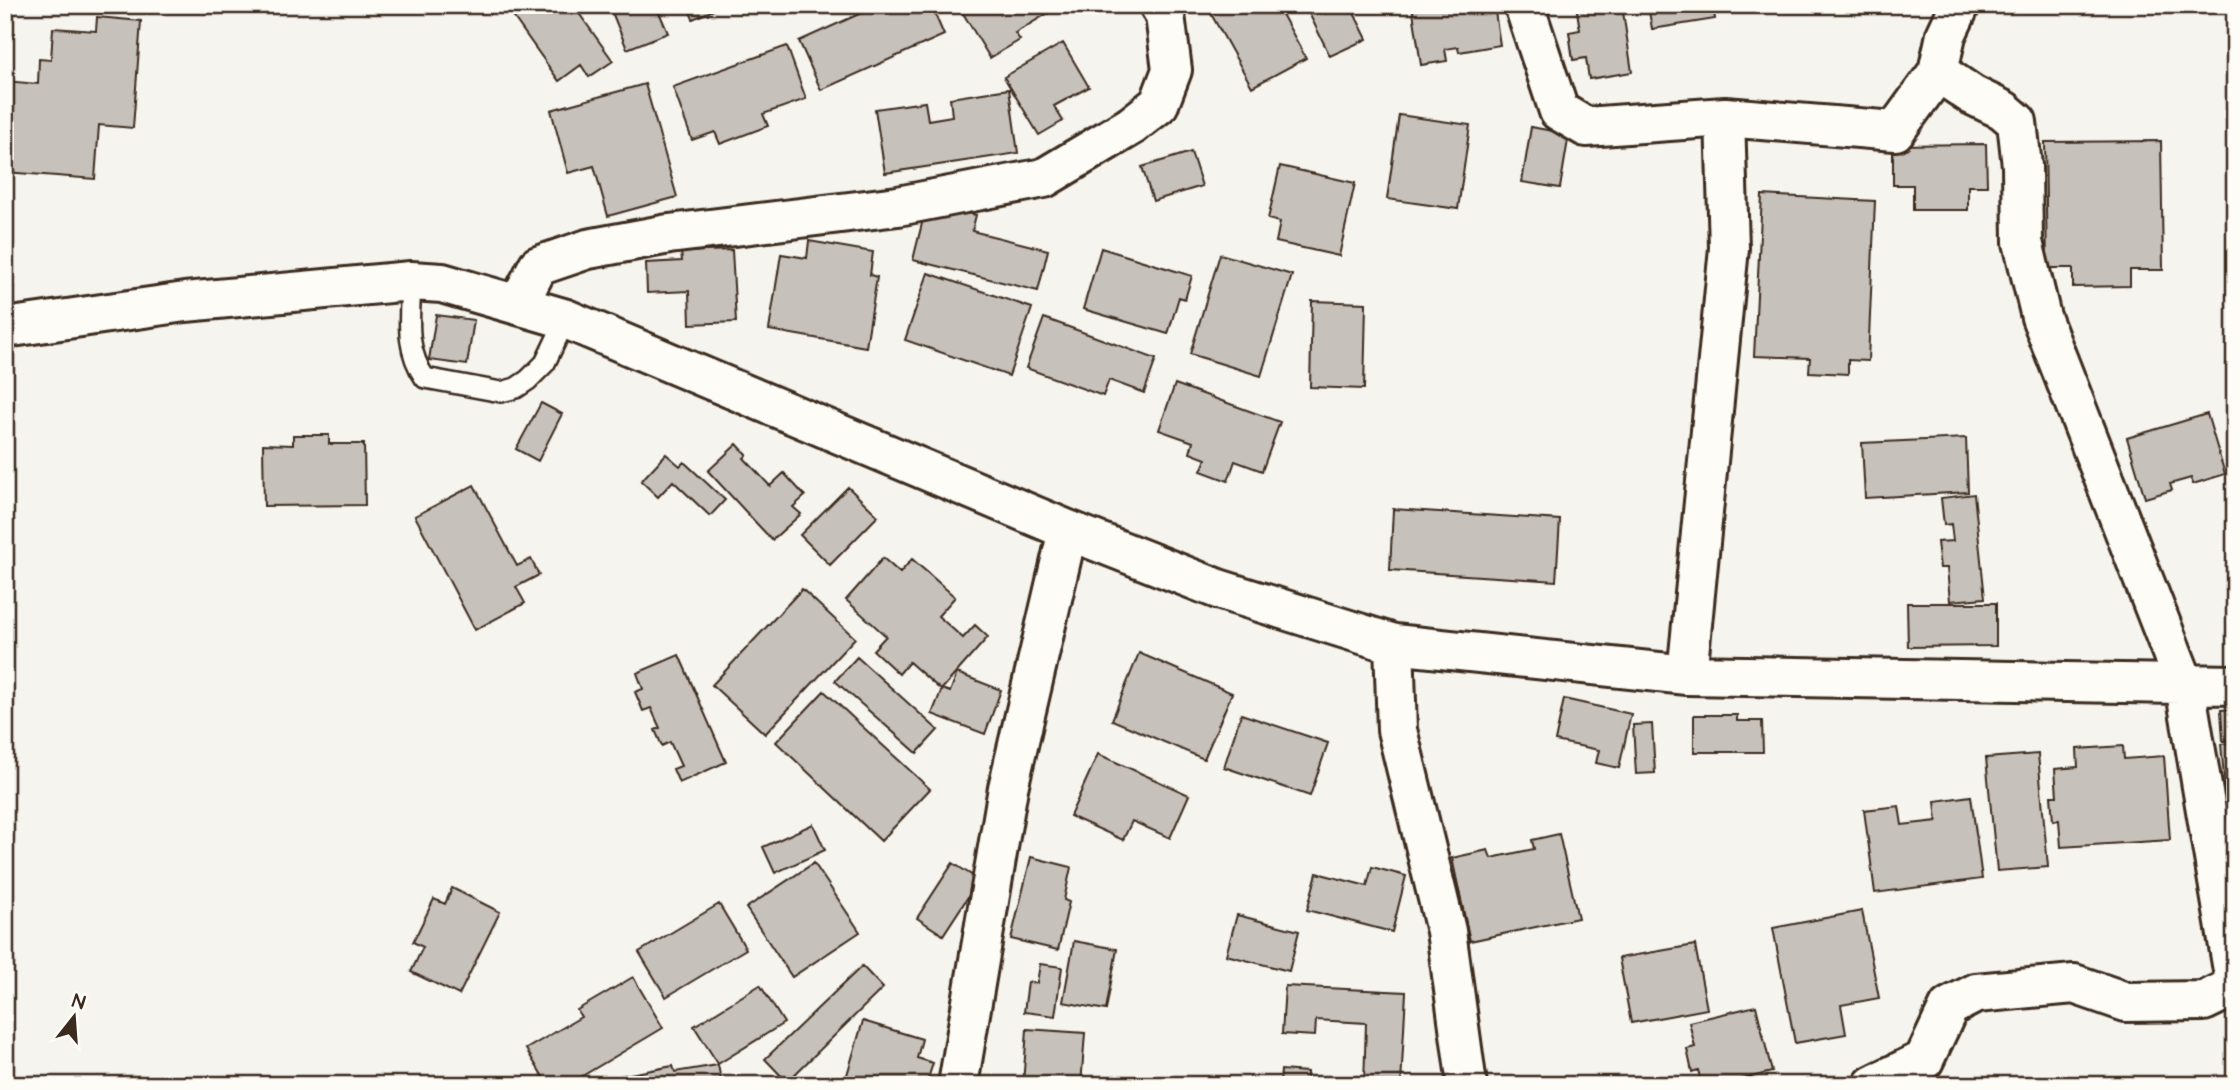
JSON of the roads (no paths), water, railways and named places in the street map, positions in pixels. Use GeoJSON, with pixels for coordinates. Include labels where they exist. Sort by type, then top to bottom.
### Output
{"type":"FeatureCollection","features":[{"type":"Feature","properties":{"kind":"street"},"geometry":{"type":"LineString","coordinates":[[518,304],[538,266],[588,249],[669,234],[898,206],[1044,178],[1131,126],[1159,104],[1172,70],[1165,15],[1159,5]]}},
{"type":"Feature","properties":{"kind":"street"},"geometry":{"type":"LineString","coordinates":[[1524,5],[1559,111],[1586,127],[1725,117],[1895,131],[1938,72],[1946,35],[1960,5]]}},
{"type":"Feature","properties":{"kind":"street"},"geometry":{"type":"LineString","coordinates":[[1873,1085],[1924,1060],[1949,1007],[1976,993],[2074,984],[2126,1002],[2204,1000],[2235,984],[2185,686],[2041,317],[2023,242],[2022,166],[2017,122],[2003,110],[1972,95],[1938,72]]}},
{"type":"Feature","properties":{"kind":"street"},"geometry":{"type":"LineString","coordinates":[[1687,675],[1729,248],[1725,117]]}},
{"type":"Feature","properties":{"kind":"street"},"geometry":{"type":"LineString","coordinates":[[5,328],[185,302],[411,281],[442,283],[566,319],[1068,530],[1218,589],[1394,643],[1687,675],[2235,685]]}},
{"type":"Feature","properties":{"kind":"street"},"geometry":{"type":"LineString","coordinates":[[958,1085],[1007,788],[1068,530]]}},
{"type":"Feature","properties":{"kind":"street"},"geometry":{"type":"LineString","coordinates":[[1394,643],[1397,730],[1446,932],[1467,1085]]}},
{"type":"Feature","properties":{"kind":"lane"},"geometry":{"type":"LineString","coordinates":[[411,281],[410,341],[414,363],[425,378],[501,392],[516,388],[545,363],[566,319]]}}]}
